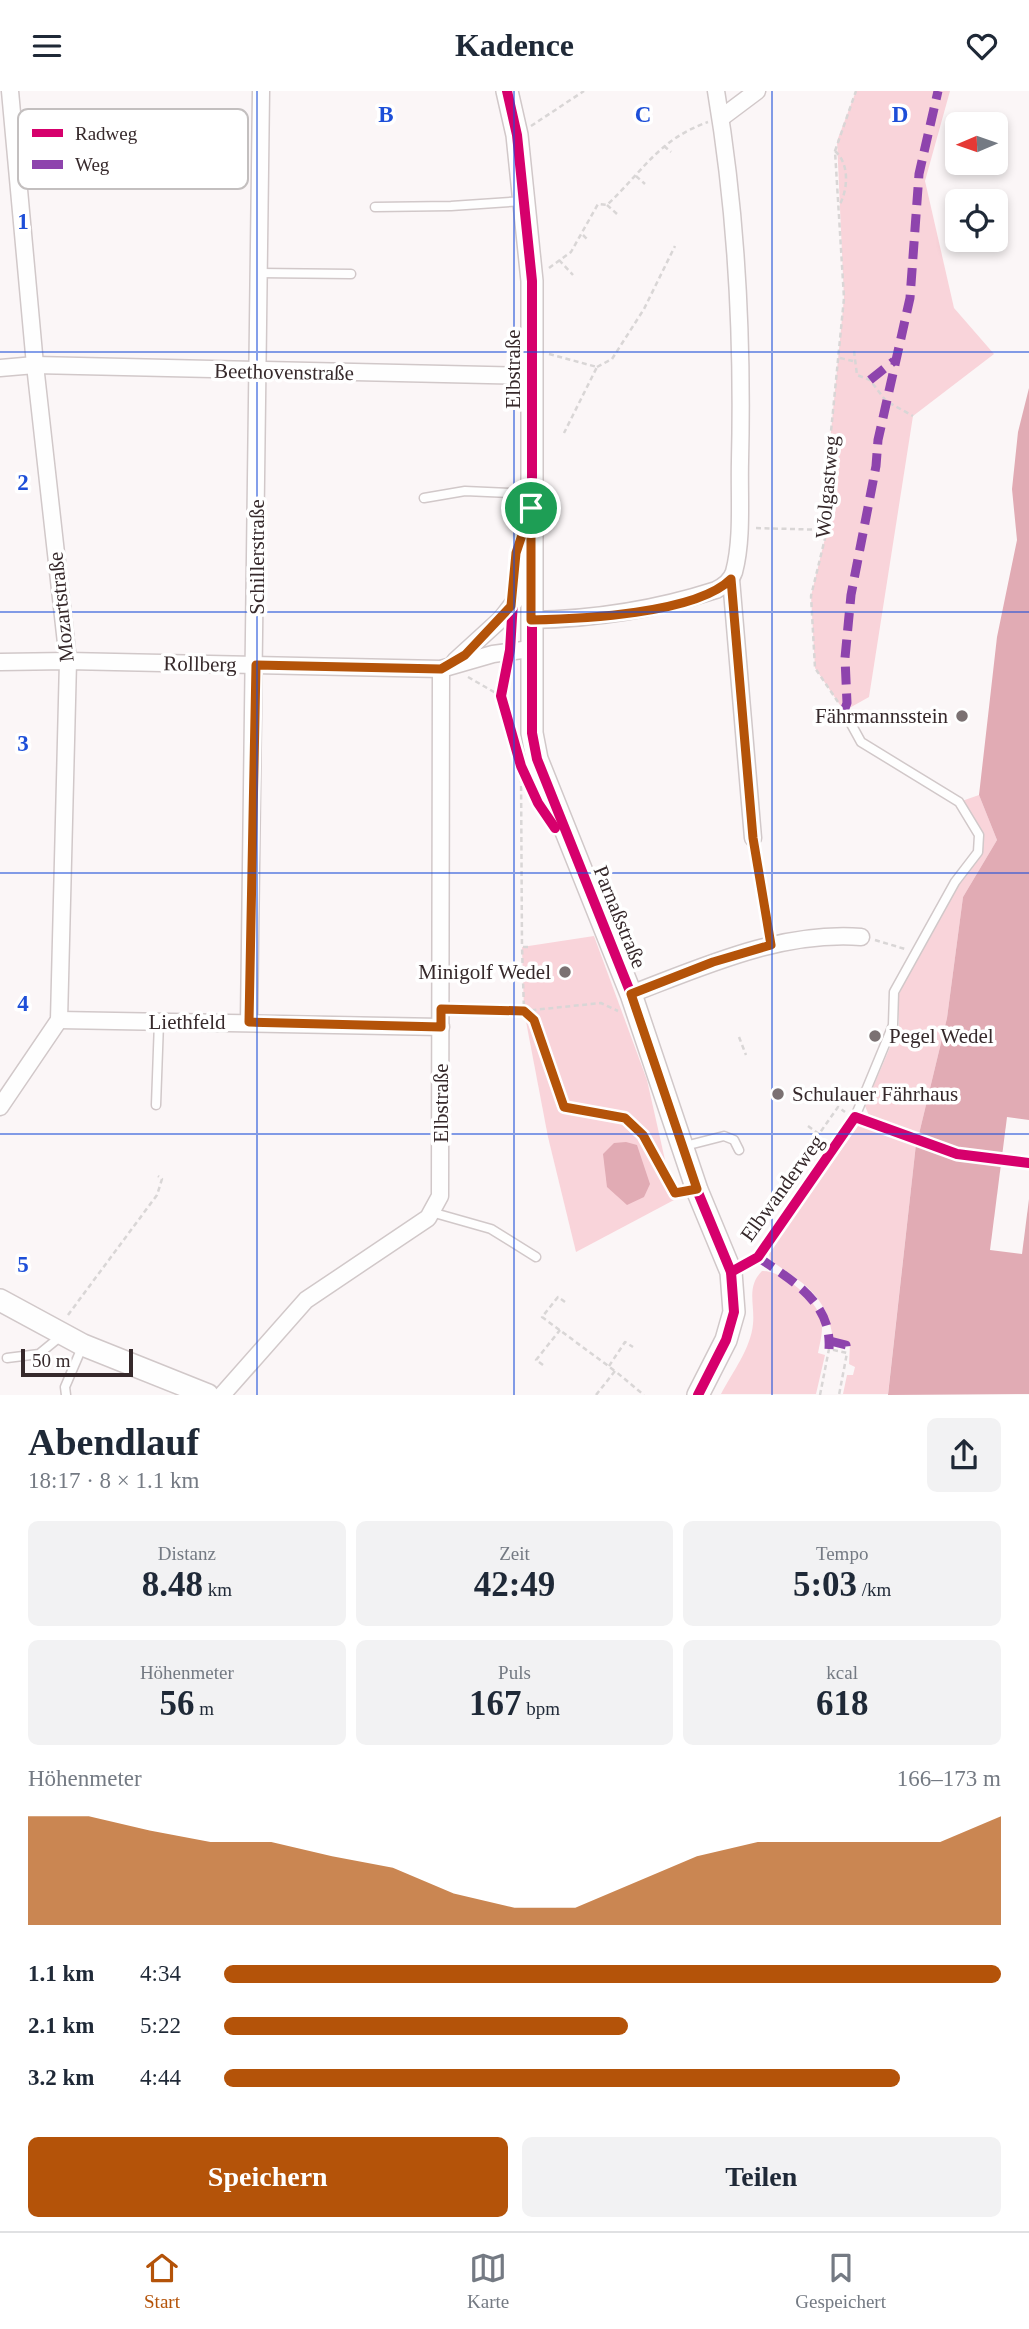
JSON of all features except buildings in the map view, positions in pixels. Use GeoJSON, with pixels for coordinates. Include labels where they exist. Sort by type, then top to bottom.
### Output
{"type":"FeatureCollection","features":[{"type":"Feature","properties":{"kind":"street","name":"Mozartstraße"},"geometry":{"type":"LineString","coordinates":[[10,91],[18,179]]}},
{"type":"Feature","properties":{"kind":"street","name":"Schillerstraße"},"geometry":{"type":"LineString","coordinates":[[249,1022],[256,665],[261,91]]}},
{"type":"Feature","properties":{"kind":"street","name":"Elbstraße"},"geometry":{"type":"LineString","coordinates":[[507,91],[517,135],[526,200],[532,281],[530,649]]}},
{"type":"Feature","properties":{"kind":"street"},"geometry":{"type":"LineString","coordinates":[[716,91],[737,242],[742,373],[738,528],[731,579],[753,838]]}},
{"type":"Feature","properties":{"kind":"street"},"geometry":{"type":"LineString","coordinates":[[720,118],[757,91]]}},
{"type":"Feature","properties":{"kind":"street","name":"Mozartstraße"},"geometry":{"type":"LineString","coordinates":[[19,189],[35,365],[68,661],[59,1020]]}},
{"type":"Feature","properties":{"kind":"street","name":"Beethovenstraße"},"geometry":{"type":"LineString","coordinates":[[0,368],[35,365],[533,376]]}},
{"type":"Feature","properties":{"kind":"street"},"geometry":{"type":"LineString","coordinates":[[531,620],[611,616],[653,609],[716,590],[731,579]]}},
{"type":"Feature","properties":{"kind":"street"},"geometry":{"type":"LineString","coordinates":[[441,669],[465,655],[492,629],[531,580]]}},
{"type":"Feature","properties":{"kind":"street"},"geometry":{"type":"LineString","coordinates":[[441,669],[493,654],[530,649]]}},
{"type":"Feature","properties":{"kind":"street","name":"Parnaßstraße"},"geometry":{"type":"LineString","coordinates":[[530,649],[532,733],[537,759],[624,1003],[731,1272],[734,1312],[726,1340],[698,1395]]}},
{"type":"Feature","properties":{"kind":"street","name":"Rollberg"},"geometry":{"type":"LineString","coordinates":[[0,662],[441,669]]}},
{"type":"Feature","properties":{"kind":"street","name":"Elbstraße"},"geometry":{"type":"LineString","coordinates":[[431,1212],[440,1196],[441,669]]}},
{"type":"Feature","properties":{"kind":"street"},"geometry":{"type":"LineString","coordinates":[[624,1003],[713,962],[771,945],[829,935],[861,937]]}},
{"type":"Feature","properties":{"kind":"street"},"geometry":{"type":"LineString","coordinates":[[0,1107],[59,1020]]}},
{"type":"Feature","properties":{"kind":"street","name":"Liethfeld"},"geometry":{"type":"LineString","coordinates":[[59,1020],[441,1027]]}},
{"type":"Feature","properties":{"kind":"street"},"geometry":{"type":"LineString","coordinates":[[222,1395],[306,1300],[428,1218],[431,1212]]}},
{"type":"Feature","properties":{"kind":"street"},"geometry":{"type":"LineString","coordinates":[[0,1300],[83,1345],[208,1395]]}},
{"type":"Feature","properties":{"kind":"lane"},"geometry":{"type":"LineString","coordinates":[[375,207],[452,206],[526,200]]}},
{"type":"Feature","properties":{"kind":"lane"},"geometry":{"type":"LineString","coordinates":[[259,273],[351,274]]}},
{"type":"Feature","properties":{"kind":"lane"},"geometry":{"type":"LineString","coordinates":[[424,498],[465,491],[532,494]]}},
{"type":"Feature","properties":{"kind":"lane"},"geometry":{"type":"LineString","coordinates":[[844,711],[861,742],[959,802],[979,835],[978,852],[955,883],[894,992],[893,1025],[855,1117]]}},
{"type":"Feature","properties":{"kind":"lane"},"geometry":{"type":"LineString","coordinates":[[156,1105],[159,1022]]}},
{"type":"Feature","properties":{"kind":"lane","name":"Elbwanderweg"},"geometry":{"type":"LineString","coordinates":[[731,1272],[758,1257],[855,1117]]}},
{"type":"Feature","properties":{"kind":"lane"},"geometry":{"type":"LineString","coordinates":[[682,1146],[724,1136],[734,1140],[739,1150]]}},
{"type":"Feature","properties":{"kind":"lane"},"geometry":{"type":"LineString","coordinates":[[431,1212],[491,1229],[536,1257]]}},
{"type":"Feature","properties":{"kind":"lane"},"geometry":{"type":"LineString","coordinates":[[7,1358],[39,1354],[59,1334]]}},
{"type":"Feature","properties":{"kind":"lane"},"geometry":{"type":"LineString","coordinates":[[66,1395],[65,1388],[83,1345]]}},
{"type":"Feature","properties":{"kind":"path"},"geometry":{"type":"LineString","coordinates":[[517,135],[584,91]]}},
{"type":"Feature","properties":{"kind":"path"},"geometry":{"type":"LineString","coordinates":[[569,102],[572,107]]}},
{"type":"Feature","properties":{"kind":"path"},"geometry":{"type":"LineString","coordinates":[[607,205],[681,132],[720,118]]}},
{"type":"Feature","properties":{"kind":"path"},"geometry":{"type":"LineString","coordinates":[[664,146],[671,152]]}},
{"type":"Feature","properties":{"kind":"path"},"geometry":{"type":"LineString","coordinates":[[835,151],[845,165],[846,185],[839,206]]}},
{"type":"Feature","properties":{"kind":"path"},"geometry":{"type":"LineString","coordinates":[[636,176],[645,184]]}},
{"type":"Feature","properties":{"kind":"path"},"geometry":{"type":"LineString","coordinates":[[532,281],[571,252],[583,235],[588,217],[598,204],[607,205],[617,213]]}},
{"type":"Feature","properties":{"kind":"path"},"geometry":{"type":"LineString","coordinates":[[583,235],[589,241]]}},
{"type":"Feature","properties":{"kind":"path"},"geometry":{"type":"LineString","coordinates":[[533,348],[583,366],[597,367],[612,359],[643,309],[676,246]]}},
{"type":"Feature","properties":{"kind":"path"},"geometry":{"type":"LineString","coordinates":[[559,260],[573,275]]}},
{"type":"Feature","properties":{"kind":"path"},"geometry":{"type":"LineString","coordinates":[[855,351],[853,361],[856,375],[870,380],[886,401],[913,416]]}},
{"type":"Feature","properties":{"kind":"path"},"geometry":{"type":"LineString","coordinates":[[838,357],[853,361]]}},
{"type":"Feature","properties":{"kind":"path"},"geometry":{"type":"LineString","coordinates":[[564,433],[597,367]]}},
{"type":"Feature","properties":{"kind":"path"},"geometry":{"type":"LineString","coordinates":[[738,528],[827,530]]}},
{"type":"Feature","properties":{"kind":"path"},"geometry":{"type":"LineString","coordinates":[[467,677],[503,702]]}},
{"type":"Feature","properties":{"kind":"path"},"geometry":{"type":"LineString","coordinates":[[502,679],[503,702]]}},
{"type":"Feature","properties":{"kind":"path"},"geometry":{"type":"LineString","coordinates":[[518,754],[533,791]]}},
{"type":"Feature","properties":{"kind":"path"},"geometry":{"type":"LineString","coordinates":[[521,766],[524,1011],[534,1020],[564,1107],[625,1118],[643,1135],[675,1193],[697,1189]]}},
{"type":"Feature","properties":{"kind":"path"},"geometry":{"type":"LineString","coordinates":[[753,838],[771,945]]}},
{"type":"Feature","properties":{"kind":"path"},"geometry":{"type":"LineString","coordinates":[[522,947],[528,947]]}},
{"type":"Feature","properties":{"kind":"path"},"geometry":{"type":"LineString","coordinates":[[441,1009],[524,1011],[624,1003]]}},
{"type":"Feature","properties":{"kind":"path"},"geometry":{"type":"LineString","coordinates":[[739,1037],[746,1055]]}},
{"type":"Feature","properties":{"kind":"path"},"geometry":{"type":"LineString","coordinates":[[768,1243],[765,1214],[838,1107],[842,1110]]}},
{"type":"Feature","properties":{"kind":"path"},"geometry":{"type":"LineString","coordinates":[[855,1117],[957,1154],[1029,1163]]}},
{"type":"Feature","properties":{"kind":"path"},"geometry":{"type":"LineString","coordinates":[[808,1126],[819,1134]]}},
{"type":"Feature","properties":{"kind":"path"},"geometry":{"type":"LineString","coordinates":[[59,1334],[157,1195],[162,1179],[158,1176]]}},
{"type":"Feature","properties":{"kind":"path"},"geometry":{"type":"LineString","coordinates":[[565,1302],[558,1297],[542,1317],[644,1395]]}},
{"type":"Feature","properties":{"kind":"path"},"geometry":{"type":"LineString","coordinates":[[543,1365],[536,1360],[559,1330]]}},
{"type":"Feature","properties":{"kind":"path"},"geometry":{"type":"LineString","coordinates":[[609,1366],[625,1342],[633,1347]]}},
{"type":"Feature","properties":{"kind":"path"},"geometry":{"type":"LineString","coordinates":[[820,1395],[829,1349],[847,1353],[838,1395]]}},
{"type":"Feature","properties":{"kind":"path"},"geometry":{"type":"LineString","coordinates":[[596,1395],[615,1371]]}},
{"type":"Feature","properties":{"kind":"shaded area"},"geometry":{"type":"Polygon","coordinates":[[[856,91],[950,91],[925,181],[954,308],[994,354],[913,416],[869,697],[844,711],[815,668],[811,596],[827,530],[829,452],[844,298],[837,141],[856,91]]]}},
{"type":"Feature","properties":{"kind":"shaded area"},"geometry":{"type":"Polygon","coordinates":[[[1029,388],[1029,1394],[888,1395],[916,1144],[954,1157],[958,1148],[919,1134],[947,1018],[963,897],[997,840],[979,795],[997,637],[1017,540],[1012,489],[1018,432],[1029,388]]]}},
{"type":"Feature","properties":{"kind":"shaded area"},"geometry":{"type":"Polygon","coordinates":[[[979,795],[997,840],[963,897],[947,1018],[919,1134],[870,1118],[865,1106],[899,1026],[898,996],[955,882],[978,852],[979,835],[959,802],[979,795]]]}},
{"type":"Feature","properties":{"kind":"shaded area"},"geometry":{"type":"Polygon","coordinates":[[[594,936],[647,1080],[674,1200],[576,1252],[548,1137],[524,1011],[522,947],[594,936]]]}},
{"type":"Feature","properties":{"kind":"shaded area"},"geometry":{"type":"Polygon","coordinates":[[[860,1123],[916,1144],[888,1394],[843,1394],[847,1375],[853,1375],[855,1367],[849,1364],[850,1343],[833,1338],[830,1323],[819,1300],[812,1291],[770,1260],[769,1253],[860,1123]]]}},
{"type":"Feature","properties":{"kind":"shaded area"},"geometry":{"type":"Polygon","coordinates":[[[614,1143],[637,1145],[650,1184],[644,1197],[627,1205],[607,1187],[603,1154],[614,1143]]]}},
{"type":"Feature","properties":{"kind":"shaded area"},"geometry":{"type":"Polygon","coordinates":[[[762,1271],[788,1280],[818,1311],[822,1327],[818,1353],[825,1355],[816,1394],[721,1394],[752,1333],[754,1283],[762,1271]]]}},
{"type":"Feature","properties":{"kind":"pier"},"geometry":{"type":"Polygon","coordinates":[[[1007,1117],[1029,1120],[1029,1199],[1022,1254],[990,1250],[1007,1117]]]}},
{"type":"Feature","properties":{"kind":"marked path"},"geometry":{"type":"LineString","coordinates":[[844,711],[847,703],[845,658],[851,595],[876,466],[878,440],[910,298],[919,174],[938,91]]}},
{"type":"Feature","properties":{"kind":"marked path"},"geometry":{"type":"LineString","coordinates":[[870,380],[894,361]]}},
{"type":"Feature","properties":{"kind":"marked path"},"geometry":{"type":"LineString","coordinates":[[758,1257],[796,1284],[817,1306],[824,1318],[829,1349]]}},
{"type":"Feature","properties":{"kind":"marked path"},"geometry":{"type":"LineString","coordinates":[[830,1341],[846,1345],[847,1353]]}},
{"type":"Feature","properties":{"kind":"cycle path"},"geometry":{"type":"LineString","coordinates":[[507,91],[517,135],[532,281],[532,733],[537,759],[631,994],[697,1190],[731,1272],[734,1312],[726,1340],[698,1395]]}},
{"type":"Feature","properties":{"kind":"cycle path"},"geometry":{"type":"LineString","coordinates":[[527,521],[516,553],[510,650],[501,696],[521,766],[538,803],[555,828]]}},
{"type":"Feature","properties":{"kind":"cycle path"},"geometry":{"type":"LineString","coordinates":[[731,1272],[758,1257],[855,1117],[957,1154],[1029,1163]]}},
{"type":"Feature","properties":{"kind":"place","name":"Fährmannsstein"},"geometry":{"type":"Point","coordinates":[962,716]}},
{"type":"Feature","properties":{"kind":"place","name":"Minigolf Wedel"},"geometry":{"type":"Point","coordinates":[565,972]}},
{"type":"Feature","properties":{"kind":"place","name":"Pegel Wedel"},"geometry":{"type":"Point","coordinates":[875,1036]}},
{"type":"Feature","properties":{"kind":"place","name":"Schulauer Fährhaus"},"geometry":{"type":"Point","coordinates":[778,1094]}},
{"type":"Feature","properties":{"kind":"route"},"geometry":{"type":"LineString","coordinates":[[531,508],[531,620],[611,616],[653,609],[716,590],[731,579],[753,838],[771,945],[713,962],[631,994],[697,1189],[675,1193],[643,1135],[625,1118],[564,1107],[534,1020],[524,1011],[441,1009],[441,1027],[249,1022],[256,665],[441,669],[465,655],[511,606],[516,553],[531,508]]}}]}
